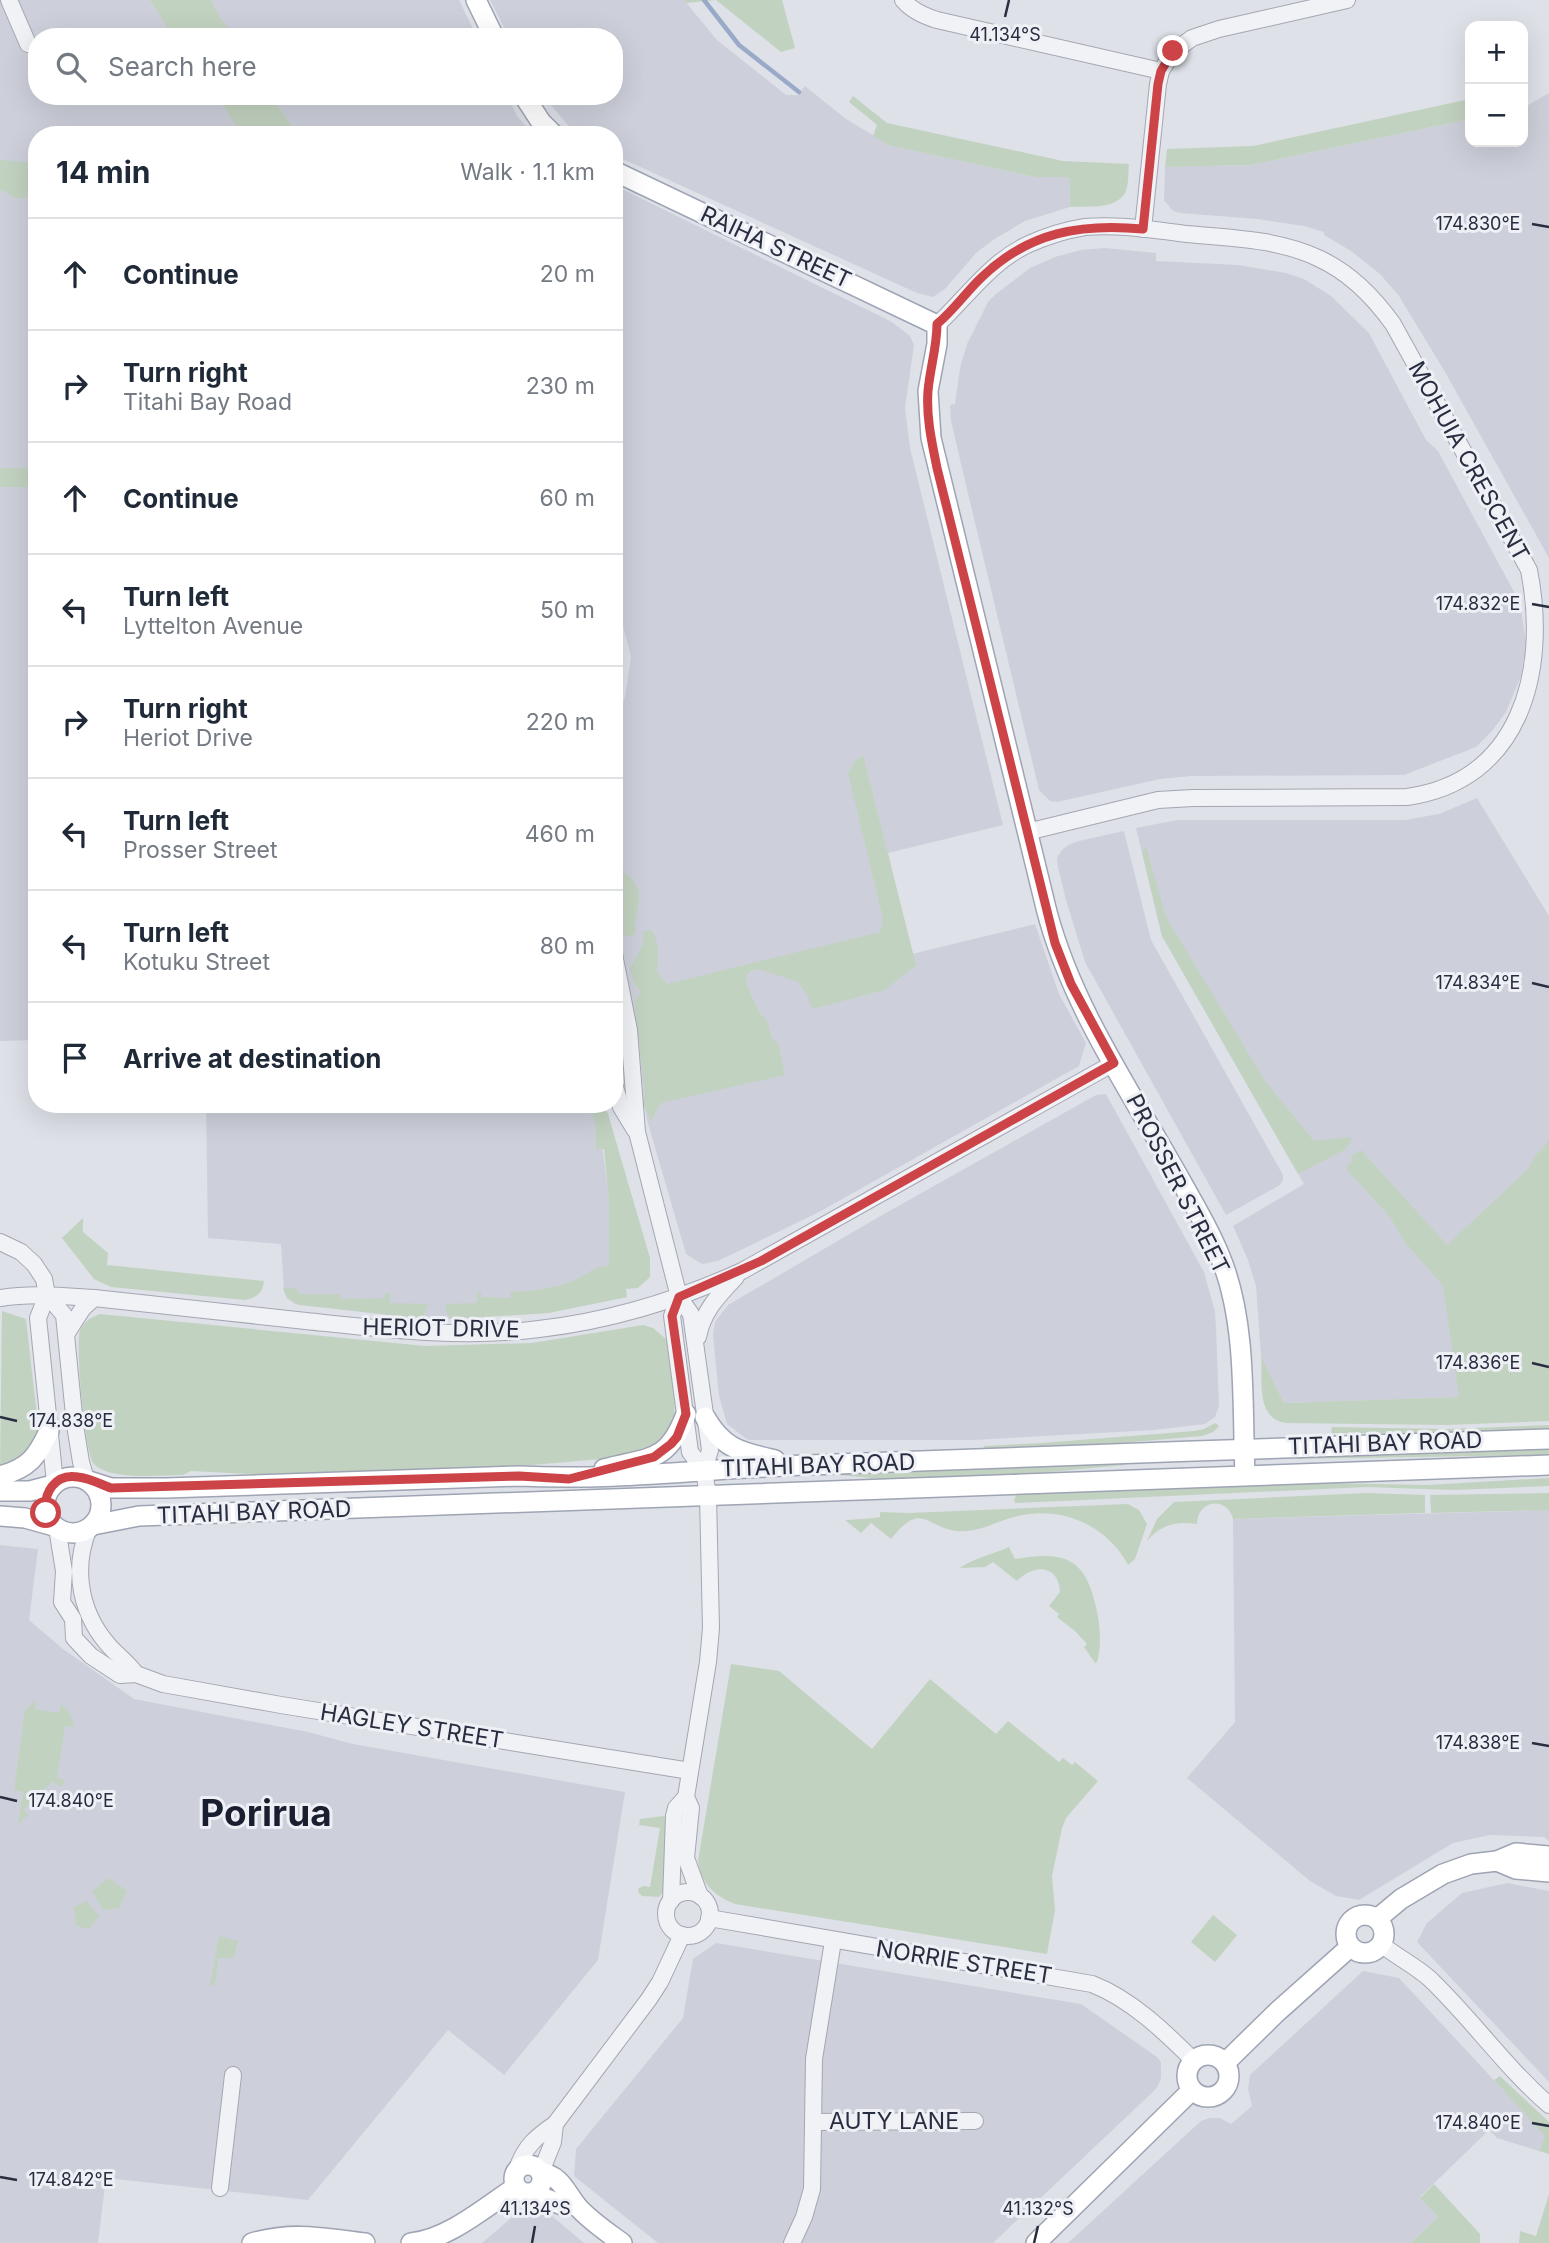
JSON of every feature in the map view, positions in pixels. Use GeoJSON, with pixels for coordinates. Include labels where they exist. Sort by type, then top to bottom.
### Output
{"type":"FeatureCollection","features":[{"type":"Feature","properties":{"kind":"main road"},"geometry":{"type":"LineString","coordinates":[[476,0],[490,28]]}},
{"type":"Feature","properties":{"kind":"main road"},"geometry":{"type":"LineString","coordinates":[[530,105],[545,126]]}},
{"type":"Feature","properties":{"kind":"main road","name":"RAIHA STREET"},"geometry":{"type":"LineString","coordinates":[[623,175],[937,324]]}},
{"type":"Feature","properties":{"kind":"main road","name":"PROSSER STREET"},"geometry":{"type":"LineString","coordinates":[[937,324],[937,344],[928,391],[931,438],[1027,832],[1062,962],[1071,984],[1209,1232],[1222,1263],[1237,1322],[1245,1475]]}},
{"type":"Feature","properties":{"kind":"main road"},"geometry":{"type":"LineString","coordinates":[[569,1479],[661,1453],[677,1437],[686,1414]]}},
{"type":"Feature","properties":{"kind":"main road"},"geometry":{"type":"LineString","coordinates":[[705,1417],[725,1444],[801,1465]]}},
{"type":"Feature","properties":{"kind":"main road"},"geometry":{"type":"LineString","coordinates":[[0,1476],[22,1468],[36,1456],[49,1431]]}},
{"type":"Feature","properties":{"kind":"main road","name":"TITAHI BAY ROAD"},"geometry":{"type":"LineString","coordinates":[[87,1480],[111,1488],[166,1488],[519,1476],[569,1479],[801,1465],[1244,1447],[1549,1439]]}},
{"type":"Feature","properties":{"kind":"main road","name":"TITAHI BAY ROAD"},"geometry":{"type":"LineString","coordinates":[[91,1527],[139,1516],[1549,1465]]}},
{"type":"Feature","properties":{"kind":"main road"},"geometry":{"type":"LineString","coordinates":[[0,1491],[30,1491],[67,1477],[87,1480],[100,1494],[102,1505],[99,1516],[91,1527],[73,1533],[25,1518],[0,1516]]}},
{"type":"Feature","properties":{"kind":"main road"},"geometry":{"type":"LineString","coordinates":[[54,1484],[47,1493],[45,1503],[46,1513],[56,1527]]}},
{"type":"Feature","properties":{"kind":"main road"},"geometry":{"type":"LineString","coordinates":[[1377,1919],[1401,1899],[1443,1874],[1471,1864],[1497,1861],[1516,1853],[1549,1856]]}},
{"type":"Feature","properties":{"kind":"main road"},"geometry":{"type":"LineString","coordinates":[[1497,1861],[1516,1869],[1549,1872]]}},
{"type":"Feature","properties":{"kind":"main road"},"geometry":{"type":"LineString","coordinates":[[1362,1915],[1377,1919],[1383,1929],[1381,1944],[1366,1954],[1354,1951],[1345,1934],[1350,1922],[1362,1915]]}},
{"type":"Feature","properties":{"kind":"main road"},"geometry":{"type":"LineString","coordinates":[[1225,2063],[1350,1947]]}},
{"type":"Feature","properties":{"kind":"main road"},"geometry":{"type":"LineString","coordinates":[[1208,2055],[1225,2063],[1229,2078],[1221,2092],[1206,2097],[1192,2090],[1188,2075],[1194,2061],[1208,2055]]}},
{"type":"Feature","properties":{"kind":"main road"},"geometry":{"type":"LineString","coordinates":[[1036,2243],[1192,2090]]}},
{"type":"Feature","properties":{"kind":"main road"},"geometry":{"type":"LineString","coordinates":[[411,2243],[432,2238],[454,2228],[522,2183],[540,2186],[541,2173],[549,2174],[570,2192],[576,2205],[622,2243]]}},
{"type":"Feature","properties":{"kind":"main road"},"geometry":{"type":"LineString","coordinates":[[522,2183],[562,2206],[576,2205]]}},
{"type":"Feature","properties":{"kind":"main road"},"geometry":{"type":"LineString","coordinates":[[252,2243],[297,2235],[365,2243]]}},
{"type":"Feature","properties":{"kind":"street"},"geometry":{"type":"LineString","coordinates":[[9,0],[28,44]]}},
{"type":"Feature","properties":{"kind":"street"},"geometry":{"type":"LineString","coordinates":[[904,0],[922,15],[937,20],[1161,71]]}},
{"type":"Feature","properties":{"kind":"street"},"geometry":{"type":"LineString","coordinates":[[937,324],[988,271],[1028,244],[1051,235],[1086,227],[1143,229],[1156,98],[1161,71],[1173,51],[1192,38],[1219,29],[1347,0]]}},
{"type":"Feature","properties":{"kind":"street","name":"MOHUIA CRESCENT"},"geometry":{"type":"LineString","coordinates":[[1027,832],[1158,800],[1394,797],[1428,794],[1453,786],[1481,770],[1508,745],[1528,718],[1544,677],[1547,635],[1537,588],[1393,324],[1369,295],[1337,268],[1294,248],[1143,229]]}},
{"type":"Feature","properties":{"kind":"street"},"geometry":{"type":"LineString","coordinates":[[623,1000],[629,1030],[636,1132],[679,1297],[691,1314],[710,1450],[704,1470],[708,1496],[711,1628],[686,1797],[691,1808],[686,1858],[700,1896],[708,1905],[709,1918],[705,1927],[690,1936],[673,1930],[667,1922],[667,1907],[671,1900],[688,1892],[700,1896]]}},
{"type":"Feature","properties":{"kind":"street","name":"HERIOT DRIVE"},"geometry":{"type":"LineString","coordinates":[[0,1298],[47,1295],[94,1298],[376,1329],[469,1333],[538,1329],[582,1322],[679,1297],[742,1271],[1114,1063]]}},
{"type":"Feature","properties":{"kind":"street"},"geometry":{"type":"LineString","coordinates":[[623,1110],[636,1132]]}},
{"type":"Feature","properties":{"kind":"street"},"geometry":{"type":"LineString","coordinates":[[0,1242],[21,1252],[34,1264],[44,1279],[47,1295],[64,1315],[80,1462],[87,1480]]}},
{"type":"Feature","properties":{"kind":"street"},"geometry":{"type":"LineString","coordinates":[[697,1349],[701,1324],[710,1305],[742,1271]]}},
{"type":"Feature","properties":{"kind":"street"},"geometry":{"type":"LineString","coordinates":[[47,1295],[38,1318],[54,1484]]}},
{"type":"Feature","properties":{"kind":"street"},"geometry":{"type":"LineString","coordinates":[[679,1297],[672,1316],[690,1451],[704,1470]]}},
{"type":"Feature","properties":{"kind":"street"},"geometry":{"type":"LineString","coordinates":[[67,1333],[83,1308],[94,1298]]}},
{"type":"Feature","properties":{"kind":"street","name":"HAGLEY STREET"},"geometry":{"type":"LineString","coordinates":[[56,1527],[62,1548],[64,1571],[62,1602],[102,1636],[136,1674]]}},
{"type":"Feature","properties":{"kind":"street","name":"HAGLEY STREET"},"geometry":{"type":"LineString","coordinates":[[91,1527],[82,1544],[80,1616],[74,1638],[91,1656],[120,1675],[136,1674],[174,1686],[690,1771]]}},
{"type":"Feature","properties":{"kind":"street"},"geometry":{"type":"LineString","coordinates":[[671,1900],[674,1816],[676,1808],[686,1797]]}},
{"type":"Feature","properties":{"kind":"street","name":"NORRIE STREET"},"geometry":{"type":"LineString","coordinates":[[709,1918],[1092,1984],[1115,1994],[1160,2029],[1194,2061]]}},
{"type":"Feature","properties":{"kind":"street"},"geometry":{"type":"LineString","coordinates":[[522,2183],[523,2152],[540,2134],[555,2124],[644,2007],[660,1982],[682,1935]]}},
{"type":"Feature","properties":{"kind":"street"},"geometry":{"type":"LineString","coordinates":[[792,2243],[804,2217],[812,2189],[816,2038],[833,1941]]}},
{"type":"Feature","properties":{"kind":"street"},"geometry":{"type":"LineString","coordinates":[[1381,1944],[1393,1954],[1412,1963],[1432,1981],[1528,2087],[1549,2105]]}},
{"type":"Feature","properties":{"kind":"street"},"geometry":{"type":"LineString","coordinates":[[220,2188],[233,2076]]}},
{"type":"Feature","properties":{"kind":"street","name":"AUTY LANE"},"geometry":{"type":"LineString","coordinates":[[813,2122],[975,2121]]}},
{"type":"Feature","properties":{"kind":"street"},"geometry":{"type":"LineString","coordinates":[[541,2173],[555,2124]]}},
{"type":"Feature","properties":{"kind":"shaded area"},"geometry":{"type":"Polygon","coordinates":[[[0,0],[459,0],[473,28],[28,28],[28,105],[512,105],[526,126],[28,126],[28,1040],[0,1041],[0,0]]]}},
{"type":"Feature","properties":{"kind":"shaded area"},"geometry":{"type":"Polygon","coordinates":[[[490,0],[684,0],[717,40],[786,95],[798,95],[805,86],[846,119],[891,146],[1035,177],[1069,177],[1070,207],[1025,221],[993,240],[976,253],[945,289],[933,297],[917,293],[623,159],[623,126],[568,125],[551,105],[623,105],[623,28],[504,28],[490,0]]]}},
{"type":"Feature","properties":{"kind":"shaded area"},"geometry":{"type":"Polygon","coordinates":[[[1549,93],[1549,558],[1445,372],[1399,296],[1380,274],[1351,251],[1324,235],[1324,232],[1257,219],[1180,213],[1173,211],[1164,200],[1165,167],[1251,165],[1465,120],[1465,147],[1528,147],[1528,105],[1549,93]]]}},
{"type":"Feature","properties":{"kind":"shaded area"},"geometry":{"type":"Polygon","coordinates":[[[623,189],[892,322],[910,336],[914,345],[905,408],[910,448],[1003,825],[888,853],[912,954],[1035,924],[1059,994],[1086,1043],[1079,1066],[819,1212],[718,1261],[702,1264],[686,1254],[647,1120],[639,1041],[623,967],[623,702],[631,657],[623,626],[623,189]]]}},
{"type":"Feature","properties":{"kind":"shaded area"},"geometry":{"type":"Polygon","coordinates":[[[1105,248],[1156,253],[1156,261],[1238,265],[1286,273],[1304,279],[1331,296],[1369,333],[1426,440],[1438,451],[1520,603],[1526,642],[1521,676],[1506,712],[1476,747],[1404,775],[1192,776],[1160,779],[1057,802],[1050,801],[1039,790],[951,421],[950,405],[955,404],[960,368],[967,344],[988,302],[1030,268],[1081,250],[1105,248]]]}},
{"type":"Feature","properties":{"kind":"shaded area"},"geometry":{"type":"Polygon","coordinates":[[[1477,798],[1549,916],[1549,1419],[1463,1397],[1284,1403],[1261,1356],[1256,1286],[1233,1226],[1304,1184],[1162,936],[1136,828],[1177,820],[1405,820],[1439,814],[1477,798]]]}},
{"type":"Feature","properties":{"kind":"shaded area"},"geometry":{"type":"Polygon","coordinates":[[[1124,831],[1151,940],[1283,1175],[1280,1185],[1226,1215],[1085,962],[1066,900],[1057,858],[1062,850],[1079,841],[1124,831]]]}},
{"type":"Feature","properties":{"kind":"shaded area"},"geometry":{"type":"Polygon","coordinates":[[[1106,1094],[1204,1272],[1215,1312],[1219,1406],[1215,1417],[1205,1424],[1154,1430],[973,1440],[748,1440],[727,1424],[719,1396],[713,1335],[715,1322],[728,1305],[1096,1095],[1106,1094]]]}},
{"type":"Feature","properties":{"kind":"shaded area"},"geometry":{"type":"Polygon","coordinates":[[[206,1113],[598,1113],[609,1199],[609,1259],[627,1297],[548,1313],[451,1319],[403,1317],[295,1304],[287,1298],[284,1291],[281,1244],[208,1238],[206,1113]]]}},
{"type":"Feature","properties":{"kind":"shaded area"},"geometry":{"type":"Polygon","coordinates":[[[1549,1510],[1549,1841],[1544,1837],[1490,1835],[1453,1843],[1359,1900],[1336,1896],[1310,1881],[1187,1778],[1235,1722],[1233,1519],[1549,1510]]]}},
{"type":"Feature","properties":{"kind":"shaded area"},"geometry":{"type":"Polygon","coordinates":[[[0,1545],[38,1549],[29,1620],[63,1649],[134,1699],[308,1732],[353,1744],[625,1792],[598,1960],[504,2075],[448,2030],[308,2200],[106,2178],[98,2243],[0,2243],[0,1545]]]}},
{"type":"Feature","properties":{"kind":"shaded area"},"geometry":{"type":"Polygon","coordinates":[[[1507,1883],[1549,1891],[1549,2082],[1417,1942],[1427,1923],[1462,1893],[1507,1883]]]}},
{"type":"Feature","properties":{"kind":"shaded area"},"geometry":{"type":"Polygon","coordinates":[[[716,1943],[1081,2004],[1157,2057],[1161,2062],[1161,2078],[1157,2088],[993,2243],[658,2243],[574,2176],[576,2149],[683,2018],[693,1959],[716,1943]]]}},
{"type":"Feature","properties":{"kind":"shaded area"},"geometry":{"type":"Polygon","coordinates":[[[1363,1971],[1399,1978],[1546,2136],[1539,2151],[1497,2138],[1489,2130],[1420,2197],[1438,2217],[1411,2243],[1068,2243],[1201,2121],[1220,2118],[1231,2124],[1252,2106],[1248,2089],[1250,2075],[1363,1971]]]}},
{"type":"Feature","properties":{"kind":"shaded area"},"geometry":{"type":"Polygon","coordinates":[[[528,2209],[546,2211],[584,2243],[482,2243],[518,2212],[528,2209]]]}},
{"type":"Feature","properties":{"kind":"green space"},"geometry":{"type":"Polygon","coordinates":[[[150,0],[211,0],[228,28],[168,28],[150,0]]]}},
{"type":"Feature","properties":{"kind":"green space"},"geometry":{"type":"Polygon","coordinates":[[[684,0],[716,0],[686,3],[684,0]]]}},
{"type":"Feature","properties":{"kind":"green space"},"geometry":{"type":"Polygon","coordinates":[[[716,0],[782,0],[795,48],[781,52],[716,0]]]}},
{"type":"Feature","properties":{"kind":"green space"},"geometry":{"type":"Polygon","coordinates":[[[853,96],[887,123],[1063,161],[1129,164],[1125,193],[1108,205],[1070,207],[1069,177],[1035,177],[891,146],[873,136],[877,125],[849,102],[853,96]]]}},
{"type":"Feature","properties":{"kind":"green space"},"geometry":{"type":"Polygon","coordinates":[[[1465,100],[1465,120],[1251,165],[1165,167],[1167,149],[1253,146],[1465,100]]]}},
{"type":"Feature","properties":{"kind":"green space"},"geometry":{"type":"Polygon","coordinates":[[[223,105],[277,105],[292,126],[236,126],[223,105]]]}},
{"type":"Feature","properties":{"kind":"green space"},"geometry":{"type":"Polygon","coordinates":[[[0,160],[28,162],[28,198],[15,198],[0,191],[0,160]]]}},
{"type":"Feature","properties":{"kind":"green space"},"geometry":{"type":"Polygon","coordinates":[[[0,468],[28,468],[28,487],[0,487],[0,468]]]}},
{"type":"Feature","properties":{"kind":"green space"},"geometry":{"type":"Polygon","coordinates":[[[863,755],[916,965],[885,990],[812,1009],[807,994],[798,982],[758,969],[751,971],[746,975],[747,986],[760,1014],[767,1020],[772,1039],[778,1043],[785,1075],[661,1103],[651,1121],[642,1102],[645,1093],[635,1006],[635,1000],[641,992],[635,985],[630,969],[641,947],[643,932],[650,929],[654,934],[658,949],[657,972],[667,984],[880,932],[883,919],[848,773],[855,761],[863,755]]]}},
{"type":"Feature","properties":{"kind":"green space"},"geometry":{"type":"Polygon","coordinates":[[[1146,846],[1166,917],[1265,1081],[1314,1141],[1350,1137],[1352,1140],[1346,1149],[1298,1174],[1162,936],[1142,852],[1146,846]]]}},
{"type":"Feature","properties":{"kind":"green space"},"geometry":{"type":"Polygon","coordinates":[[[623,871],[636,884],[639,891],[636,932],[631,937],[623,935],[623,871]]]}},
{"type":"Feature","properties":{"kind":"green space"},"geometry":{"type":"Polygon","coordinates":[[[592,1113],[607,1113],[650,1258],[650,1277],[638,1288],[626,1289],[627,1297],[548,1313],[451,1319],[445,1304],[477,1303],[477,1293],[481,1292],[481,1297],[510,1298],[511,1292],[558,1286],[593,1270],[609,1266],[609,1202],[604,1149],[596,1149],[596,1127],[592,1113]]]}},
{"type":"Feature","properties":{"kind":"green space"},"geometry":{"type":"Polygon","coordinates":[[[1549,1141],[1549,1421],[1446,1425],[1286,1423],[1269,1414],[1263,1397],[1261,1356],[1284,1403],[1459,1397],[1443,1286],[1404,1241],[1390,1217],[1347,1170],[1347,1166],[1352,1162],[1351,1156],[1361,1150],[1447,1245],[1528,1169],[1549,1141]]]}},
{"type":"Feature","properties":{"kind":"green space"},"geometry":{"type":"Polygon","coordinates":[[[83,1218],[83,1232],[108,1253],[107,1265],[264,1281],[262,1289],[256,1296],[245,1300],[111,1287],[94,1279],[62,1238],[83,1218]]]}},
{"type":"Feature","properties":{"kind":"green space"},"geometry":{"type":"Polygon","coordinates":[[[283,1288],[295,1288],[300,1294],[340,1294],[340,1299],[384,1298],[385,1293],[390,1293],[390,1303],[428,1304],[423,1318],[299,1305],[287,1298],[283,1288]]]}},
{"type":"Feature","properties":{"kind":"green space"},"geometry":{"type":"Polygon","coordinates":[[[2,1311],[26,1319],[39,1434],[31,1451],[0,1470],[2,1311]]]}},
{"type":"Feature","properties":{"kind":"green space"},"geometry":{"type":"Polygon","coordinates":[[[100,1314],[425,1346],[532,1343],[643,1325],[653,1328],[666,1339],[675,1399],[674,1422],[670,1433],[653,1449],[613,1458],[520,1466],[271,1475],[191,1471],[183,1475],[149,1476],[112,1473],[94,1464],[91,1456],[84,1421],[80,1376],[80,1331],[88,1320],[100,1314]]]}},
{"type":"Feature","properties":{"kind":"green space"},"geometry":{"type":"Polygon","coordinates":[[[1215,1423],[1219,1426],[1213,1432],[1202,1436],[1050,1449],[985,1451],[984,1446],[1194,1431],[1215,1423]]]}},
{"type":"Feature","properties":{"kind":"green space"},"geometry":{"type":"Polygon","coordinates":[[[1549,1425],[1549,1430],[1443,1434],[1331,1433],[1332,1427],[1447,1429],[1549,1425]]]}},
{"type":"Feature","properties":{"kind":"green space"},"geometry":{"type":"Polygon","coordinates":[[[1549,1448],[1549,1455],[1293,1457],[1549,1448]]]}},
{"type":"Feature","properties":{"kind":"green space"},"geometry":{"type":"Polygon","coordinates":[[[1125,1463],[1038,1473],[894,1480],[838,1475],[838,1473],[1125,1463]]]}},
{"type":"Feature","properties":{"kind":"green space"},"geometry":{"type":"Polygon","coordinates":[[[1549,1478],[1549,1486],[1454,1490],[1366,1487],[1015,1503],[1014,1499],[1018,1493],[1264,1482],[1427,1485],[1549,1478]]]}},
{"type":"Feature","properties":{"kind":"green space"},"geometry":{"type":"Polygon","coordinates":[[[1366,1493],[1425,1495],[1425,1513],[1233,1519],[1225,1507],[1213,1504],[1202,1509],[1197,1524],[1169,1525],[1147,1541],[1157,1519],[1174,1502],[1366,1493]]]}},
{"type":"Feature","properties":{"kind":"green space"},"geometry":{"type":"Polygon","coordinates":[[[1549,1493],[1549,1510],[1431,1513],[1430,1495],[1549,1493]]]}},
{"type":"Feature","properties":{"kind":"green space"},"geometry":{"type":"Polygon","coordinates":[[[1128,1504],[1139,1510],[1147,1524],[1135,1559],[1128,1565],[1119,1551],[1096,1529],[1067,1517],[1051,1514],[1018,1516],[966,1531],[953,1530],[919,1518],[902,1526],[891,1539],[871,1523],[861,1533],[845,1520],[880,1517],[880,1512],[1128,1504]]]}},
{"type":"Feature","properties":{"kind":"green space"},"geometry":{"type":"Polygon","coordinates":[[[1009,1547],[1015,1559],[1059,1557],[1078,1567],[1091,1590],[1097,1614],[1100,1641],[1097,1662],[1095,1663],[1084,1647],[1087,1644],[1057,1617],[1059,1614],[1049,1606],[1060,1592],[1059,1583],[1050,1572],[1038,1569],[1017,1581],[993,1562],[985,1567],[960,1568],[1009,1547]]]}},
{"type":"Feature","properties":{"kind":"green space"},"geometry":{"type":"Polygon","coordinates":[[[731,1664],[779,1671],[872,1749],[930,1679],[996,1734],[1008,1721],[1059,1762],[1063,1758],[1072,1765],[1075,1762],[1098,1781],[1066,1818],[1062,1828],[1052,1876],[1055,1910],[1047,1954],[735,1904],[715,1893],[702,1876],[698,1861],[731,1664]]]}},
{"type":"Feature","properties":{"kind":"green space"},"geometry":{"type":"Polygon","coordinates":[[[36,1700],[35,1709],[59,1713],[61,1704],[70,1713],[74,1727],[65,1726],[57,1778],[66,1780],[60,1787],[53,1781],[23,1809],[28,1815],[18,1824],[23,1792],[14,1790],[25,1710],[36,1700]]]}},
{"type":"Feature","properties":{"kind":"green space"},"geometry":{"type":"Polygon","coordinates":[[[663,1816],[667,1818],[666,1888],[659,1897],[642,1896],[638,1889],[643,1886],[650,1887],[660,1828],[639,1825],[640,1819],[663,1816]]]}},
{"type":"Feature","properties":{"kind":"green space"},"geometry":{"type":"Polygon","coordinates":[[[109,1878],[127,1891],[119,1908],[103,1910],[92,1891],[109,1878]]]}},
{"type":"Feature","properties":{"kind":"green space"},"geometry":{"type":"Polygon","coordinates":[[[87,1901],[99,1916],[89,1929],[76,1926],[74,1907],[87,1901]]]}},
{"type":"Feature","properties":{"kind":"green space"},"geometry":{"type":"Polygon","coordinates":[[[1213,1915],[1237,1935],[1215,1962],[1191,1942],[1213,1915]]]}},
{"type":"Feature","properties":{"kind":"green space"},"geometry":{"type":"Polygon","coordinates":[[[219,1936],[238,1941],[234,1958],[218,1958],[215,1986],[210,1985],[219,1936]]]}},
{"type":"Feature","properties":{"kind":"green space"},"geometry":{"type":"Polygon","coordinates":[[[1500,2076],[1549,2122],[1549,2154],[1539,2151],[1545,2136],[1494,2080],[1500,2076]]]}},
{"type":"Feature","properties":{"kind":"green space"},"geometry":{"type":"Polygon","coordinates":[[[1434,2184],[1480,2234],[1480,2243],[1411,2243],[1438,2217],[1420,2198],[1434,2184]]]}},
{"type":"Feature","properties":{"kind":"green space"},"geometry":{"type":"Polygon","coordinates":[[[1549,2194],[1549,2243],[1519,2243],[1520,2231],[1536,2236],[1549,2194]]]}},
{"type":"Feature","properties":{"kind":"waterway"},"geometry":{"type":"LineString","coordinates":[[704,0],[739,45],[799,92]]}},
{"type":"Feature","properties":{"kind":"district","name":"Porirua"},"geometry":{"type":"Point","coordinates":[266,1812]}},
{"type":"Feature","properties":{"kind":"route"},"geometry":{"type":"LineString","coordinates":[[46,1513],[46,1498],[55,1482],[73,1476],[111,1488],[519,1476],[569,1479],[654,1457],[667,1449],[677,1437],[686,1414],[672,1316],[679,1297],[761,1261],[1114,1063],[1071,984],[1055,943],[937,468],[928,420],[928,391],[937,344],[937,324],[996,264],[1028,244],[1070,230],[1101,226],[1143,229],[1158,84],[1161,71],[1173,51]]}}]}
